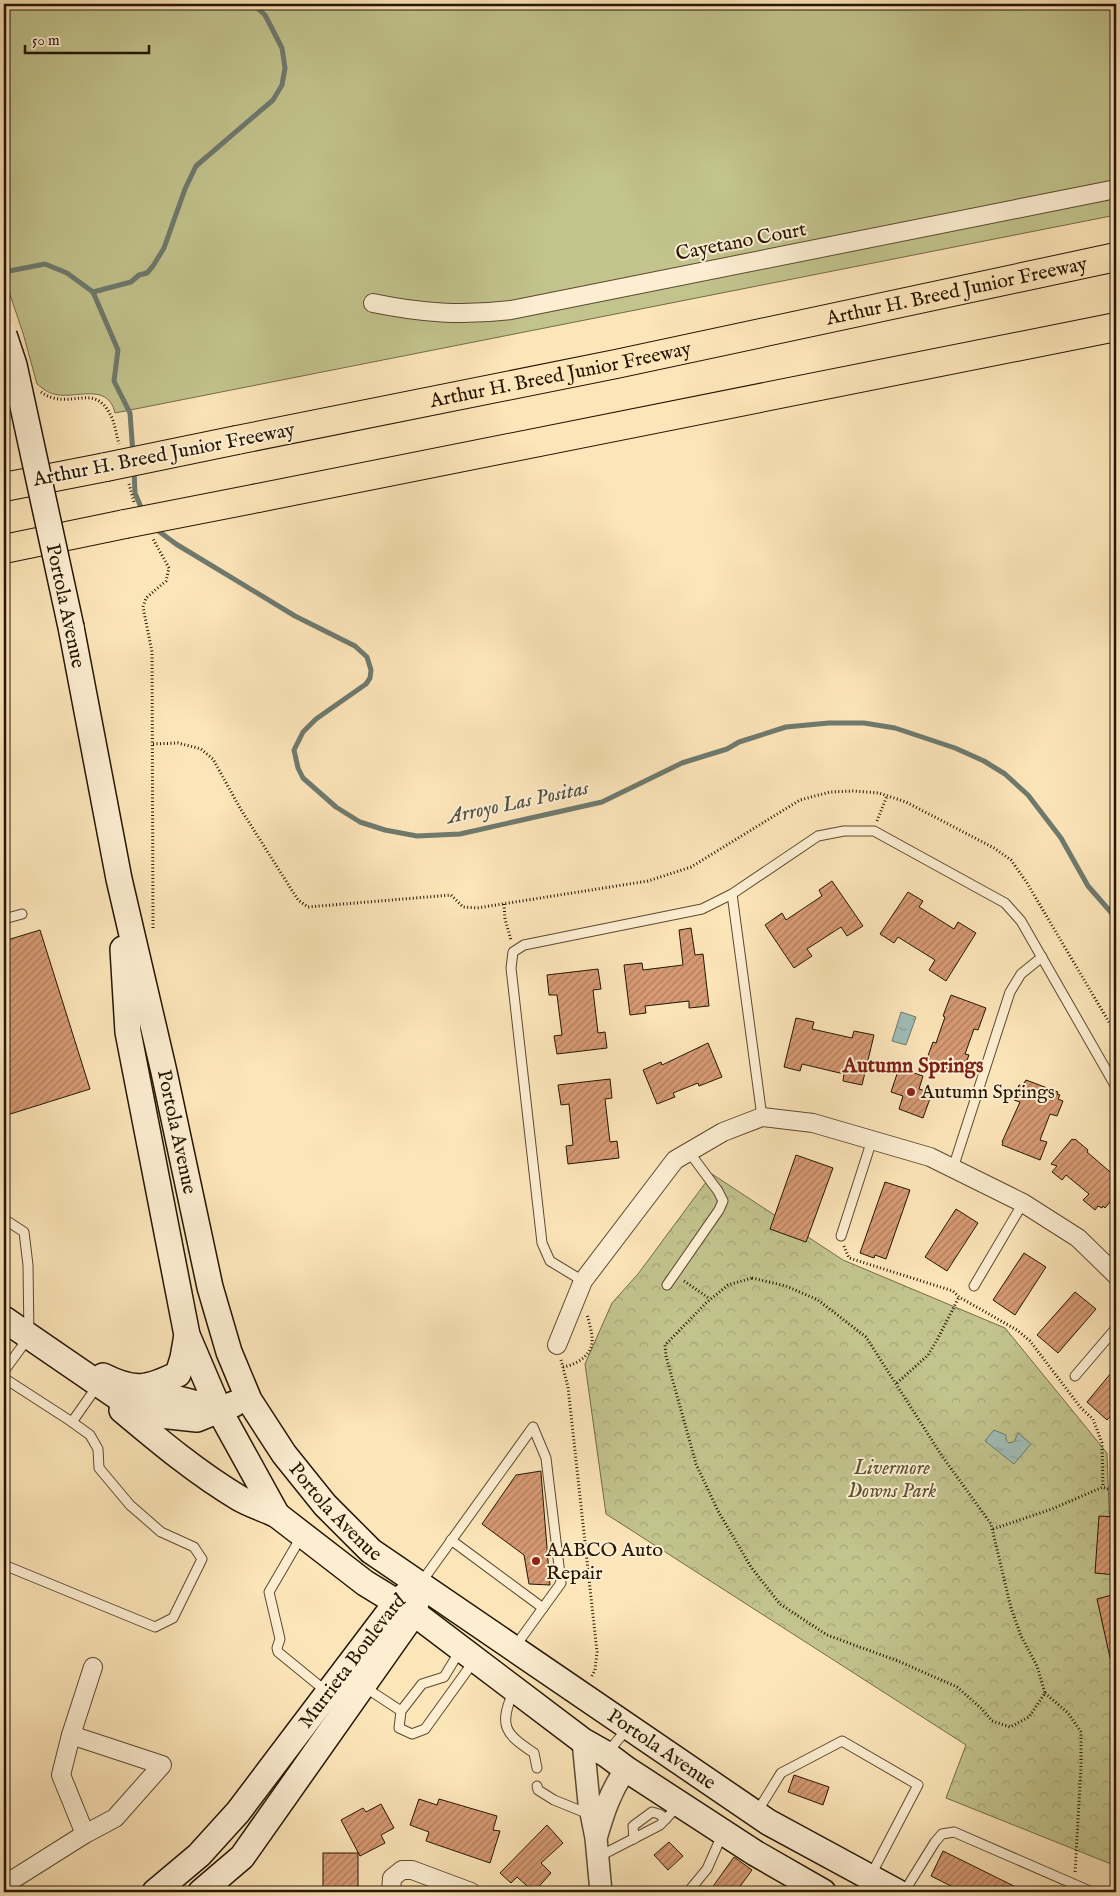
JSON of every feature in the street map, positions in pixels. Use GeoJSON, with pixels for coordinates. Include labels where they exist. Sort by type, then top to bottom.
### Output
{"type":"FeatureCollection","features":[{"type":"Feature","properties":{"kind":"highway","name":"Arthur H. Breed Junior Freeway"},"geometry":{"type":"LineString","coordinates":[[4,487],[118,466],[237,440],[616,364],[1116,257]]}},
{"type":"Feature","properties":{"kind":"highway"},"geometry":{"type":"LineString","coordinates":[[4,549],[136,521],[1116,327]]}},
{"type":"Feature","properties":{"kind":"main road","name":"Portola Avenue"},"geometry":{"type":"LineString","coordinates":[[4,335],[14,365],[71,627],[119,879],[164,1072],[210,1287],[229,1352],[249,1400],[284,1454],[325,1505],[371,1550],[756,1814],[897,1892]]}},
{"type":"Feature","properties":{"kind":"main road","name":"Portola Avenue"},"geometry":{"type":"LineString","coordinates":[[119,879],[128,1032],[187,1335],[219,1410],[277,1515],[365,1583],[405,1608],[468,1654],[621,1775],[673,1811],[723,1832],[823,1892]]}},
{"type":"Feature","properties":{"kind":"main road"},"geometry":{"type":"LineString","coordinates":[[4,1319],[98,1386],[141,1413],[197,1419],[249,1400]]}},
{"type":"Feature","properties":{"kind":"main road"},"geometry":{"type":"LineString","coordinates":[[133,1388],[153,1385],[178,1374],[187,1335]]}},
{"type":"Feature","properties":{"kind":"main road"},"geometry":{"type":"LineString","coordinates":[[57,1355],[117,1383],[219,1410]]}},
{"type":"Feature","properties":{"kind":"main road"},"geometry":{"type":"LineString","coordinates":[[98,1386],[161,1443],[215,1483],[240,1498],[277,1515]]}},
{"type":"Feature","properties":{"kind":"main road","name":"Murrieta Boulevard"},"geometry":{"type":"LineString","coordinates":[[201,1892],[242,1857],[363,1686],[420,1584]]}},
{"type":"Feature","properties":{"kind":"main road","name":"Murrieta Boulevard"},"geometry":{"type":"LineString","coordinates":[[155,1892],[199,1855],[238,1812],[327,1692],[405,1608]]}},
{"type":"Feature","properties":{"kind":"street","name":"Cayetano Court"},"geometry":{"type":"LineString","coordinates":[[373,303],[405,310],[439,313],[475,314],[511,310],[1116,189]]}},
{"type":"Feature","properties":{"kind":"street"},"geometry":{"type":"LineString","coordinates":[[557,1345],[583,1281],[675,1160],[722,1132],[762,1117],[812,1122],[930,1156],[1023,1203],[1078,1238],[1116,1275]]}},
{"type":"Feature","properties":{"kind":"street"},"geometry":{"type":"LineString","coordinates":[[85,1834],[61,1776],[71,1735],[93,1667]]}},
{"type":"Feature","properties":{"kind":"street"},"geometry":{"type":"LineString","coordinates":[[4,1885],[85,1834],[115,1818],[162,1765],[71,1735]]}},
{"type":"Feature","properties":{"kind":"street"},"geometry":{"type":"LineString","coordinates":[[592,1752],[591,1815],[597,1847],[601,1892]]}},
{"type":"Feature","properties":{"kind":"street"},"geometry":{"type":"LineString","coordinates":[[597,1847],[606,1804],[621,1775]]}},
{"type":"Feature","properties":{"kind":"street"},"geometry":{"type":"LineString","coordinates":[[390,1892],[392,1878],[402,1870],[412,1870],[471,1892]]}},
{"type":"Feature","properties":{"kind":"lane"},"geometry":{"type":"LineString","coordinates":[[583,1281],[550,1261],[542,1242],[511,968],[514,952],[524,945],[702,909],[732,894],[818,836],[844,831],[874,831],[1005,903],[1021,921],[1116,1087]]}},
{"type":"Feature","properties":{"kind":"lane"},"geometry":{"type":"LineString","coordinates":[[732,894],[762,1117]]}},
{"type":"Feature","properties":{"kind":"lane"},"geometry":{"type":"LineString","coordinates":[[4,919],[22,914]]}},
{"type":"Feature","properties":{"kind":"lane"},"geometry":{"type":"LineString","coordinates":[[953,1168],[1010,992],[1021,974],[1042,957]]}},
{"type":"Feature","properties":{"kind":"lane"},"geometry":{"type":"LineString","coordinates":[[841,1236],[872,1140]]}},
{"type":"Feature","properties":{"kind":"lane"},"geometry":{"type":"LineString","coordinates":[[667,1285],[719,1210],[723,1201],[718,1191],[689,1152]]}},
{"type":"Feature","properties":{"kind":"lane"},"geometry":{"type":"LineString","coordinates":[[974,1286],[1023,1203]]}},
{"type":"Feature","properties":{"kind":"lane"},"geometry":{"type":"LineString","coordinates":[[4,1219],[24,1232],[28,1265],[29,1337],[4,1371]]}},
{"type":"Feature","properties":{"kind":"lane"},"geometry":{"type":"LineString","coordinates":[[1075,1376],[1116,1328]]}},
{"type":"Feature","properties":{"kind":"lane"},"geometry":{"type":"LineString","coordinates":[[4,1378],[90,1435],[98,1449],[99,1468],[130,1505],[161,1532],[194,1547],[202,1559],[173,1618],[155,1627],[4,1565]]}},
{"type":"Feature","properties":{"kind":"lane"},"geometry":{"type":"LineString","coordinates":[[72,1422],[98,1386]]}},
{"type":"Feature","properties":{"kind":"lane"},"geometry":{"type":"LineString","coordinates":[[420,1584],[533,1427],[546,1458],[560,1583],[514,1648]]}},
{"type":"Feature","properties":{"kind":"lane"},"geometry":{"type":"LineString","coordinates":[[302,1535],[269,1592],[280,1639],[276,1648],[278,1652],[327,1692]]}},
{"type":"Feature","properties":{"kind":"lane"},"geometry":{"type":"LineString","coordinates":[[451,1540],[542,1608]]}},
{"type":"Feature","properties":{"kind":"lane"},"geometry":{"type":"LineString","coordinates":[[468,1654],[425,1729],[412,1734],[399,1728],[401,1711],[422,1684],[444,1677],[468,1654]]}},
{"type":"Feature","properties":{"kind":"lane"},"geometry":{"type":"LineString","coordinates":[[363,1686],[401,1711]]}},
{"type":"Feature","properties":{"kind":"lane"},"geometry":{"type":"LineString","coordinates":[[514,1689],[506,1709],[504,1721],[514,1739],[534,1753],[537,1768]]}},
{"type":"Feature","properties":{"kind":"lane"},"geometry":{"type":"LineString","coordinates":[[592,1752],[629,1727]]}},
{"type":"Feature","properties":{"kind":"lane"},"geometry":{"type":"LineString","coordinates":[[756,1814],[781,1773],[842,1741],[918,1785],[870,1877]]}},
{"type":"Feature","properties":{"kind":"lane"},"geometry":{"type":"LineString","coordinates":[[537,1786],[538,1790],[554,1800],[591,1815]]}},
{"type":"Feature","properties":{"kind":"lane"},"geometry":{"type":"LineString","coordinates":[[597,1847],[634,1839],[660,1825],[673,1811]]}},
{"type":"Feature","properties":{"kind":"lane"},"geometry":{"type":"LineString","coordinates":[[634,1839],[634,1826],[643,1818],[652,1812],[659,1814],[673,1811]]}},
{"type":"Feature","properties":{"kind":"lane"},"geometry":{"type":"LineString","coordinates":[[688,1892],[707,1869],[723,1832]]}},
{"type":"Feature","properties":{"kind":"lane"},"geometry":{"type":"LineString","coordinates":[[904,1892],[935,1842],[942,1834],[954,1832],[1092,1892]]}},
{"type":"Feature","properties":{"kind":"path"},"geometry":{"type":"LineString","coordinates":[[37,390],[48,398],[64,401],[88,397],[102,401],[111,415],[118,466],[136,521],[169,568],[166,581],[146,598],[143,607],[152,652],[153,936]]}},
{"type":"Feature","properties":{"kind":"path"},"geometry":{"type":"LineString","coordinates":[[152,744],[178,743],[201,749],[213,759],[240,808],[298,900],[308,907],[451,895],[463,907],[477,908],[648,881],[690,867],[800,800],[830,792],[879,793],[915,807],[994,848],[1012,860],[1028,883],[1116,1034]]}},
{"type":"Feature","properties":{"kind":"path"},"geometry":{"type":"LineString","coordinates":[[874,831],[887,796]]}},
{"type":"Feature","properties":{"kind":"path"},"geometry":{"type":"LineString","coordinates":[[504,904],[505,919],[514,952]]}},
{"type":"Feature","properties":{"kind":"path"},"geometry":{"type":"LineString","coordinates":[[841,1236],[849,1258],[953,1292],[1017,1330],[1030,1341],[1081,1408],[1093,1419],[1102,1443],[1103,1487]]}},
{"type":"Feature","properties":{"kind":"path"},"geometry":{"type":"LineString","coordinates":[[674,1275],[710,1300]]}},
{"type":"Feature","properties":{"kind":"path"},"geometry":{"type":"LineString","coordinates":[[1045,1693],[1029,1716],[1010,1726],[992,1721],[982,1709],[957,1687],[898,1661],[828,1635],[780,1604],[751,1567],[718,1511],[699,1472],[666,1356],[665,1345],[710,1300],[728,1285],[752,1278],[786,1286],[818,1300],[866,1337],[942,1456],[993,1529],[1011,1608],[1021,1636],[1037,1666],[1045,1693],[1068,1713],[1081,1732],[1082,1759],[1074,1884]]}},
{"type":"Feature","properties":{"kind":"path"},"geometry":{"type":"LineString","coordinates":[[897,1383],[928,1355],[959,1296]]}},
{"type":"Feature","properties":{"kind":"path"},"geometry":{"type":"LineString","coordinates":[[563,1367],[570,1366],[584,1358],[592,1343],[587,1310]]}},
{"type":"Feature","properties":{"kind":"path"},"geometry":{"type":"LineString","coordinates":[[557,1345],[568,1387],[597,1652],[595,1670],[589,1682]]}},
{"type":"Feature","properties":{"kind":"path"},"geometry":{"type":"LineString","coordinates":[[993,1529],[1052,1509],[1103,1487],[1111,1490],[1116,1489]]}},
{"type":"Feature","properties":{"kind":"green space"},"geometry":{"type":"Polygon","coordinates":[[[4,4],[1116,4],[1116,215],[115,413],[111,403],[105,397],[89,394],[54,394],[37,384],[23,333],[4,277],[4,4]]]}},
{"type":"Feature","properties":{"kind":"green space","name":"Livermore Downs Park"},"geometry":{"type":"Polygon","coordinates":[[[712,1174],[843,1260],[1005,1328],[1107,1453],[1116,1696],[1116,1866],[946,1798],[966,1745],[606,1514],[585,1364],[612,1303],[638,1274],[712,1174]]]}},
{"type":"Feature","properties":{"kind":"water"},"geometry":{"type":"Polygon","coordinates":[[[901,1012],[916,1017],[906,1045],[892,1041],[901,1012]]]}},
{"type":"Feature","properties":{"kind":"water"},"geometry":{"type":"Polygon","coordinates":[[[994,1430],[1006,1435],[1006,1440],[1009,1443],[1014,1442],[1018,1433],[1031,1444],[1014,1464],[985,1441],[994,1430]]]}},
{"type":"Feature","properties":{"kind":"building"},"geometry":{"type":"Polygon","coordinates":[[[832,881],[863,926],[847,936],[841,927],[807,949],[812,956],[794,968],[765,925],[782,913],[786,920],[822,896],[819,890],[832,881]]]}},
{"type":"Feature","properties":{"kind":"building"},"geometry":{"type":"Polygon","coordinates":[[[908,892],[923,901],[919,907],[954,929],[958,922],[976,933],[946,981],[929,970],[935,960],[898,937],[894,943],[880,934],[908,892]]]}},
{"type":"Feature","properties":{"kind":"building"},"geometry":{"type":"Polygon","coordinates":[[[691,928],[695,955],[703,954],[709,1006],[689,1008],[689,1001],[645,1006],[646,1013],[630,1015],[624,965],[642,963],[643,970],[683,965],[679,930],[691,928]]]}},
{"type":"Feature","properties":{"kind":"building"},"geometry":{"type":"Polygon","coordinates":[[[40,930],[90,1089],[4,1116],[4,941],[40,930]]]}},
{"type":"Feature","properties":{"kind":"building"},"geometry":{"type":"Polygon","coordinates":[[[598,969],[601,989],[593,990],[598,1033],[605,1032],[607,1048],[557,1054],[554,1036],[562,1035],[557,995],[549,995],[547,975],[598,969]]]}},
{"type":"Feature","properties":{"kind":"building"},"geometry":{"type":"Polygon","coordinates":[[[951,995],[986,1008],[978,1030],[974,1029],[965,1054],[969,1055],[962,1074],[926,1061],[933,1042],[936,1043],[951,995]]]}},
{"type":"Feature","properties":{"kind":"building"},"geometry":{"type":"Polygon","coordinates":[[[796,1018],[814,1022],[812,1029],[852,1038],[854,1031],[874,1035],[862,1085],[843,1081],[844,1074],[802,1064],[800,1071],[784,1067],[796,1018]]]}},
{"type":"Feature","properties":{"kind":"building"},"geometry":{"type":"Polygon","coordinates":[[[708,1043],[722,1077],[699,1086],[698,1083],[673,1093],[675,1097],[657,1104],[643,1070],[661,1062],[662,1065],[708,1043]]]}},
{"type":"Feature","properties":{"kind":"building","name":"Autumn Springs"},"geometry":{"type":"Polygon","coordinates":[[[899,1068],[923,1076],[919,1089],[932,1093],[923,1118],[899,1109],[903,1096],[891,1092],[899,1068]]]}},
{"type":"Feature","properties":{"kind":"building"},"geometry":{"type":"Polygon","coordinates":[[[610,1079],[612,1098],[605,1099],[610,1142],[617,1141],[619,1158],[568,1164],[566,1146],[573,1145],[569,1104],[561,1105],[558,1085],[610,1079]]]}},
{"type":"Feature","properties":{"kind":"building"},"geometry":{"type":"Polygon","coordinates":[[[1026,1080],[1058,1092],[1057,1094],[1060,1095],[1058,1099],[1063,1101],[1057,1116],[1050,1114],[1040,1140],[1047,1142],[1040,1160],[1002,1145],[1020,1102],[1014,1100],[1019,1085],[1022,1086],[1026,1080]]]}},
{"type":"Feature","properties":{"kind":"building"},"geometry":{"type":"Polygon","coordinates":[[[1072,1139],[1075,1139],[1088,1150],[1087,1152],[1116,1177],[1116,1195],[1105,1208],[1098,1206],[1095,1210],[1083,1200],[1089,1194],[1066,1175],[1062,1180],[1052,1172],[1057,1166],[1051,1164],[1072,1139]]]}},
{"type":"Feature","properties":{"kind":"building"},"geometry":{"type":"Polygon","coordinates":[[[796,1155],[833,1168],[806,1242],[770,1229],[796,1155]]]}},
{"type":"Feature","properties":{"kind":"building"},"geometry":{"type":"Polygon","coordinates":[[[885,1182],[910,1190],[886,1259],[875,1255],[874,1258],[860,1253],[885,1182]]]}},
{"type":"Feature","properties":{"kind":"building"},"geometry":{"type":"Polygon","coordinates":[[[956,1209],[978,1223],[947,1271],[925,1257],[956,1209]]]}},
{"type":"Feature","properties":{"kind":"building"},"geometry":{"type":"Polygon","coordinates":[[[1024,1253],[1046,1267],[1015,1315],[993,1300],[1024,1253]]]}},
{"type":"Feature","properties":{"kind":"building"},"geometry":{"type":"Polygon","coordinates":[[[1075,1292],[1096,1309],[1058,1353],[1037,1335],[1075,1292]]]}},
{"type":"Feature","properties":{"kind":"building"},"geometry":{"type":"Polygon","coordinates":[[[1116,1367],[1116,1410],[1107,1420],[1087,1402],[1116,1367]]]}},
{"type":"Feature","properties":{"kind":"building"},"geometry":{"type":"Polygon","coordinates":[[[541,1471],[550,1585],[529,1584],[524,1555],[482,1524],[516,1475],[541,1471]]]}},
{"type":"Feature","properties":{"kind":"building"},"geometry":{"type":"Polygon","coordinates":[[[1099,1516],[1116,1517],[1116,1575],[1095,1573],[1099,1516]]]}},
{"type":"Feature","properties":{"kind":"building"},"geometry":{"type":"Polygon","coordinates":[[[1116,1594],[1116,1661],[1111,1662],[1097,1599],[1116,1594]]]}},
{"type":"Feature","properties":{"kind":"building"},"geometry":{"type":"Polygon","coordinates":[[[794,1775],[829,1787],[823,1805],[788,1792],[794,1775]]]}},
{"type":"Feature","properties":{"kind":"building"},"geometry":{"type":"Polygon","coordinates":[[[419,1799],[437,1805],[439,1799],[497,1816],[493,1830],[500,1831],[490,1863],[426,1841],[429,1832],[410,1825],[419,1799]]]}},
{"type":"Feature","properties":{"kind":"building"},"geometry":{"type":"Polygon","coordinates":[[[381,1804],[394,1828],[381,1835],[385,1843],[360,1856],[341,1820],[363,1808],[366,1812],[381,1804]]]}},
{"type":"Feature","properties":{"kind":"building"},"geometry":{"type":"Polygon","coordinates":[[[547,1825],[563,1843],[541,1863],[551,1873],[534,1892],[517,1877],[511,1883],[500,1873],[547,1825]]]}},
{"type":"Feature","properties":{"kind":"building"},"geometry":{"type":"Polygon","coordinates":[[[669,1842],[683,1856],[668,1870],[654,1855],[669,1842]]]}},
{"type":"Feature","properties":{"kind":"building"},"geometry":{"type":"Polygon","coordinates":[[[943,1851],[1026,1892],[963,1892],[931,1876],[943,1851]]]}},
{"type":"Feature","properties":{"kind":"building"},"geometry":{"type":"Polygon","coordinates":[[[323,1853],[358,1853],[358,1891],[323,1891],[323,1853]]]}},
{"type":"Feature","properties":{"kind":"building"},"geometry":{"type":"Polygon","coordinates":[[[734,1857],[752,1870],[736,1892],[709,1892],[734,1857]]]}},
{"type":"Feature","properties":{"kind":"waterway"},"geometry":{"type":"LineString","coordinates":[[93,292],[131,282],[139,275],[147,273],[164,248],[185,189],[196,166],[273,100],[282,85],[285,68],[282,48],[265,15],[253,4]]}},
{"type":"Feature","properties":{"kind":"waterway","name":"Arroyo Las Positas"},"geometry":{"type":"LineString","coordinates":[[4,272],[45,264],[67,273],[93,292],[118,350],[114,381],[130,413],[133,454]]}},
{"type":"Feature","properties":{"kind":"waterway","name":"Arroyo Las Positas"},"geometry":{"type":"LineString","coordinates":[[134,470],[135,493],[143,512]]}},
{"type":"Feature","properties":{"kind":"waterway","name":"Arroyo Las Positas"},"geometry":{"type":"LineString","coordinates":[[153,527],[176,544],[295,616],[355,646],[367,657],[371,670],[370,678],[366,684],[316,719],[303,732],[294,750],[298,768],[303,778],[336,807],[360,822],[385,830],[417,836],[460,834],[602,802],[682,763],[786,727],[829,723],[864,723],[895,728],[955,748],[984,761],[1005,774],[1028,795],[1061,838],[1088,886],[1116,918]]}},
{"type":"Feature","properties":{"kind":"place","name":"Autumn Springs"},"geometry":{"type":"Point","coordinates":[911,1092]}},
{"type":"Feature","properties":{"kind":"place","name":"AABCO Auto Repair"},"geometry":{"type":"Point","coordinates":[536,1561]}},
{"type":"Feature","properties":{"kind":"district","name":"Autumn Springs"},"geometry":{"type":"Point","coordinates":[913,1066]}}]}
